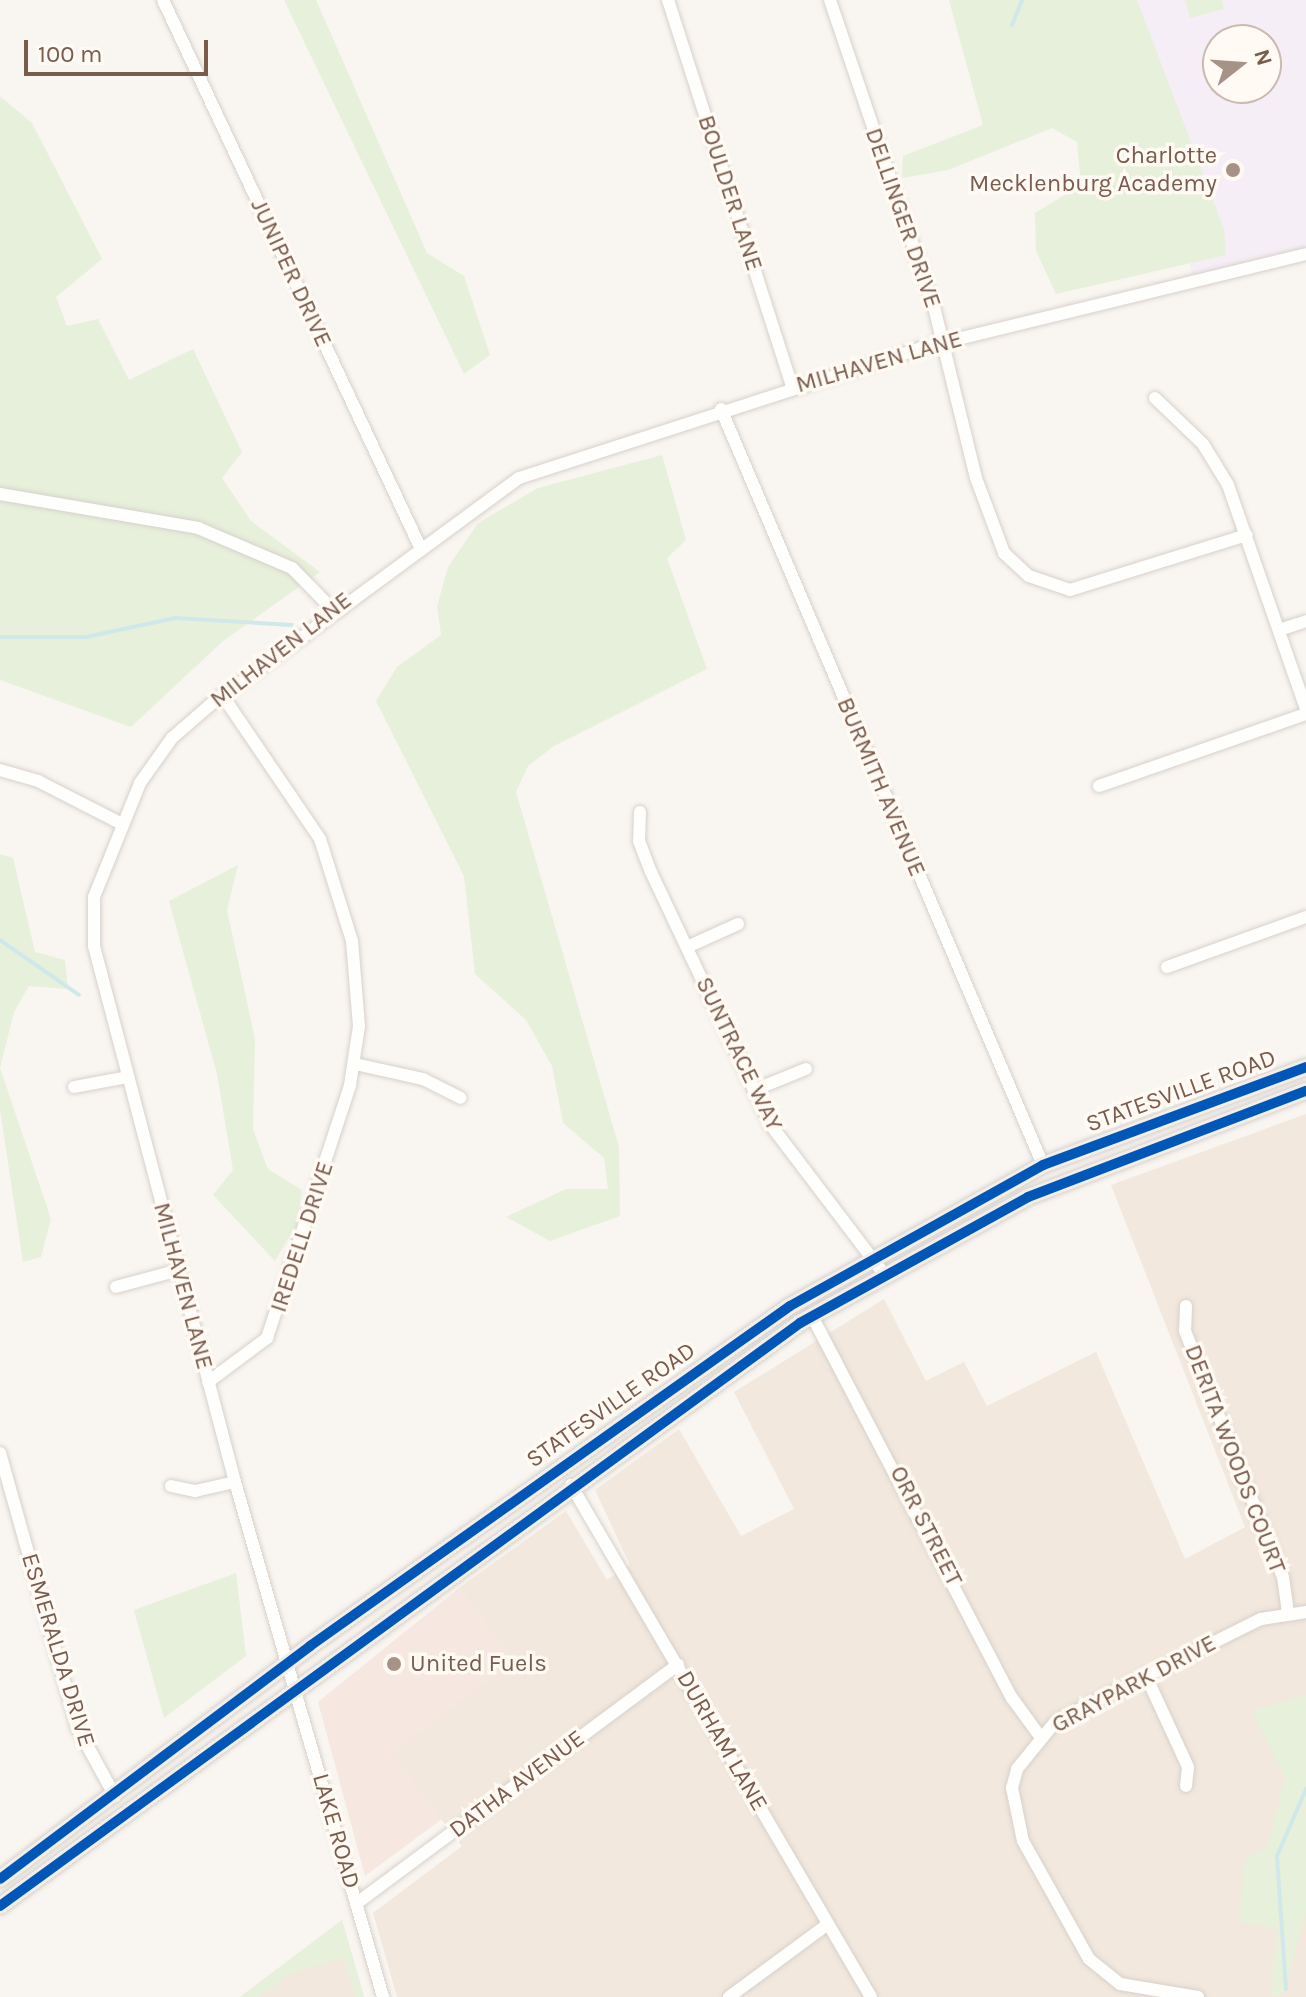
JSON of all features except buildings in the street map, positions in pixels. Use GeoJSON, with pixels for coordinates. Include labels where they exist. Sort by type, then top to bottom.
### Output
{"type":"FeatureCollection","features":[{"type":"Feature","properties":{"kind":"main road","name":"STATESVILLE ROAD"},"geometry":{"type":"LineString","coordinates":[[0,1879],[115,1796],[286,1665],[679,1380],[872,1256],[1043,1165],[1306,1067]]}},
{"type":"Feature","properties":{"kind":"main road","name":"STATESVILLE ROAD"},"geometry":{"type":"LineString","coordinates":[[0,1906],[571,1485],[812,1316],[883,1273],[1074,1176],[1304,1097]]}},
{"type":"Feature","properties":{"kind":"street","name":"JUNIPER DRIVE"},"geometry":{"type":"LineString","coordinates":[[163,0],[420,547]]}},
{"type":"Feature","properties":{"kind":"street","name":"BOULDER LANE"},"geometry":{"type":"LineString","coordinates":[[668,0],[792,387]]}},
{"type":"Feature","properties":{"kind":"street","name":"DELLINGER DRIVE"},"geometry":{"type":"LineString","coordinates":[[830,0],[943,343],[994,531],[1029,576],[1084,589],[1247,535]]}},
{"type":"Feature","properties":{"kind":"street","name":"MILHAVEN LANE"},"geometry":{"type":"LineString","coordinates":[[286,1665],[128,1077],[92,923],[120,823],[154,759],[222,695],[332,609],[519,478],[721,409],[943,343],[1306,254]]}},
{"type":"Feature","properties":{"kind":"street"},"geometry":{"type":"LineString","coordinates":[[1099,786],[1306,711],[1247,535],[1216,462],[1155,398]]}},
{"type":"Feature","properties":{"kind":"street","name":"BURMITH AVENUE"},"geometry":{"type":"LineString","coordinates":[[721,409],[1043,1165]]}},
{"type":"Feature","properties":{"kind":"street"},"geometry":{"type":"LineString","coordinates":[[0,494],[198,528],[292,568],[332,609]]}},
{"type":"Feature","properties":{"kind":"street"},"geometry":{"type":"LineString","coordinates":[[1279,630],[1306,621]]}},
{"type":"Feature","properties":{"kind":"street","name":"IREDELL DRIVE"},"geometry":{"type":"LineString","coordinates":[[208,1382],[267,1338],[355,1064],[357,973],[337,882],[309,817],[222,695]]}},
{"type":"Feature","properties":{"kind":"street"},"geometry":{"type":"LineString","coordinates":[[0,770],[38,781],[120,823]]}},
{"type":"Feature","properties":{"kind":"street","name":"SUNTRACE WAY"},"geometry":{"type":"LineString","coordinates":[[640,812],[639,841],[778,1136],[883,1273]]}},
{"type":"Feature","properties":{"kind":"street"},"geometry":{"type":"LineString","coordinates":[[1167,967],[1306,917]]}},
{"type":"Feature","properties":{"kind":"street"},"geometry":{"type":"LineString","coordinates":[[687,947],[738,924]]}},
{"type":"Feature","properties":{"kind":"street"},"geometry":{"type":"LineString","coordinates":[[355,1064],[423,1079],[461,1098]]}},
{"type":"Feature","properties":{"kind":"street"},"geometry":{"type":"LineString","coordinates":[[754,1090],[806,1069]]}},
{"type":"Feature","properties":{"kind":"street"},"geometry":{"type":"LineString","coordinates":[[74,1087],[128,1077]]}},
{"type":"Feature","properties":{"kind":"street"},"geometry":{"type":"LineString","coordinates":[[116,1287],[179,1270]]}},
{"type":"Feature","properties":{"kind":"street","name":"DERITA WOODS COURT"},"geometry":{"type":"LineString","coordinates":[[1186,1306],[1185,1331],[1283,1577],[1288,1612]]}},
{"type":"Feature","properties":{"kind":"street","name":"ORR STREET"},"geometry":{"type":"LineString","coordinates":[[812,1316],[1012,1698],[1039,1735]]}},
{"type":"Feature","properties":{"kind":"street","name":"ESMERALDA DRIVE"},"geometry":{"type":"LineString","coordinates":[[0,1453],[77,1727],[115,1796]]}},
{"type":"Feature","properties":{"kind":"street"},"geometry":{"type":"LineString","coordinates":[[171,1486],[195,1491],[235,1482]]}},
{"type":"Feature","properties":{"kind":"street","name":"DURHAM LANE"},"geometry":{"type":"LineString","coordinates":[[571,1485],[871,1997]]}},
{"type":"Feature","properties":{"kind":"street","name":"GRAYPARK DRIVE"},"geometry":{"type":"LineString","coordinates":[[1198,1997],[1120,1984],[1089,1959],[1067,1924],[1016,1817],[1015,1779],[1039,1735],[1146,1676],[1288,1612],[1306,1612]]}},
{"type":"Feature","properties":{"kind":"street","name":"LAKE ROAD"},"geometry":{"type":"LineString","coordinates":[[286,1665],[383,1997]]}},
{"type":"Feature","properties":{"kind":"street","name":"DATHA AVENUE"},"geometry":{"type":"LineString","coordinates":[[357,1903],[678,1665]]}},
{"type":"Feature","properties":{"kind":"street"},"geometry":{"type":"LineString","coordinates":[[1146,1676],[1188,1767],[1186,1786]]}},
{"type":"Feature","properties":{"kind":"street"},"geometry":{"type":"LineString","coordinates":[[729,1997],[828,1924]]}},
{"type":"Feature","properties":{"kind":"shaded area","name":"Charlotte Mecklenburg Academy"},"geometry":{"type":"Polygon","coordinates":[[[1104,0],[1306,0],[1306,252],[1195,281],[1104,0]]]}},
{"type":"Feature","properties":{"kind":"shaded area"},"geometry":{"type":"Polygon","coordinates":[[[1306,1114],[1306,1997],[397,1997],[373,1913],[462,1846],[390,1753],[513,1660],[459,1588],[566,1511],[607,1580],[630,1565],[595,1490],[679,1429],[741,1536],[794,1509],[734,1392],[884,1299],[926,1381],[964,1362],[987,1406],[1096,1352],[1185,1559],[1245,1527],[1111,1185],[1306,1114]]]}},
{"type":"Feature","properties":{"kind":"shaded area"},"geometry":{"type":"Polygon","coordinates":[[[459,1588],[514,1660],[391,1753],[442,1819],[365,1876],[318,1702],[459,1588]]]}},
{"type":"Feature","properties":{"kind":"shaded area"},"geometry":{"type":"Polygon","coordinates":[[[342,1920],[364,1997],[240,1997],[342,1920]]]}},
{"type":"Feature","properties":{"kind":"green space"},"geometry":{"type":"Polygon","coordinates":[[[284,0],[316,0],[427,253],[464,276],[490,355],[464,374],[284,0]]]}},
{"type":"Feature","properties":{"kind":"green space"},"geometry":{"type":"Polygon","coordinates":[[[949,0],[1137,0],[1224,229],[1226,255],[1056,294],[1036,251],[1035,213],[1081,185],[1077,142],[1052,128],[948,170],[902,178],[903,156],[983,125],[949,0]]]}},
{"type":"Feature","properties":{"kind":"green space"},"geometry":{"type":"Polygon","coordinates":[[[1185,0],[1222,0],[1224,9],[1190,18],[1185,0]]]}},
{"type":"Feature","properties":{"kind":"green space"},"geometry":{"type":"Polygon","coordinates":[[[0,96],[32,123],[102,259],[56,297],[67,326],[98,319],[129,380],[193,349],[242,452],[222,478],[251,521],[320,572],[223,641],[131,727],[0,680],[0,96]]]}},
{"type":"Feature","properties":{"kind":"green space"},"geometry":{"type":"Polygon","coordinates":[[[662,455],[686,540],[667,558],[707,669],[554,746],[528,766],[516,792],[619,1147],[620,1216],[550,1241],[506,1217],[566,1189],[608,1189],[604,1158],[563,1123],[552,1066],[526,1020],[475,974],[464,876],[376,701],[397,667],[441,635],[437,606],[448,567],[478,523],[538,488],[662,455]]]}},
{"type":"Feature","properties":{"kind":"green space"},"geometry":{"type":"Polygon","coordinates":[[[0,854],[13,858],[35,952],[65,960],[68,989],[29,986],[14,1012],[0,1068],[0,854]]]}},
{"type":"Feature","properties":{"kind":"green space"},"geometry":{"type":"Polygon","coordinates":[[[238,865],[227,910],[255,1039],[253,1129],[268,1169],[302,1190],[296,1225],[275,1261],[213,1195],[233,1170],[217,1074],[169,901],[238,865]]]}},
{"type":"Feature","properties":{"kind":"green space"},"geometry":{"type":"Polygon","coordinates":[[[0,1068],[51,1219],[41,1257],[23,1262],[0,1110],[0,1068]]]}},
{"type":"Feature","properties":{"kind":"green space"},"geometry":{"type":"Polygon","coordinates":[[[236,1573],[246,1656],[164,1718],[134,1610],[236,1573]]]}},
{"type":"Feature","properties":{"kind":"green space"},"geometry":{"type":"Polygon","coordinates":[[[1306,1695],[1306,1911],[1283,1996],[1270,1994],[1278,1928],[1239,1922],[1245,1859],[1268,1846],[1285,1778],[1252,1711],[1306,1695]]]}},
{"type":"Feature","properties":{"kind":"green space"},"geometry":{"type":"Polygon","coordinates":[[[342,1920],[364,1997],[355,1997],[344,1958],[291,1973],[259,1997],[240,1997],[342,1920]]]}},
{"type":"Feature","properties":{"kind":"waterway"},"geometry":{"type":"LineString","coordinates":[[1012,25],[1022,0]]}},
{"type":"Feature","properties":{"kind":"waterway"},"geometry":{"type":"LineString","coordinates":[[0,637],[86,637],[175,618],[292,625]]}},
{"type":"Feature","properties":{"kind":"waterway"},"geometry":{"type":"LineString","coordinates":[[0,940],[79,995]]}},
{"type":"Feature","properties":{"kind":"waterway"},"geometry":{"type":"LineString","coordinates":[[1286,1989],[1277,1856],[1306,1789]]}},
{"type":"Feature","properties":{"kind":"cycle path"},"geometry":{"type":"LineString","coordinates":[[0,1879],[310,1646],[790,1306],[1043,1165],[1306,1067]]}},
{"type":"Feature","properties":{"kind":"cycle path"},"geometry":{"type":"LineString","coordinates":[[0,1906],[800,1323],[1028,1197],[1306,1091]]}},
{"type":"Feature","properties":{"kind":"place","name":"Charlotte Mecklenburg Academy"},"geometry":{"type":"Point","coordinates":[1233,170]}},
{"type":"Feature","properties":{"kind":"place","name":"United Fuels"},"geometry":{"type":"Point","coordinates":[394,1664]}}]}
